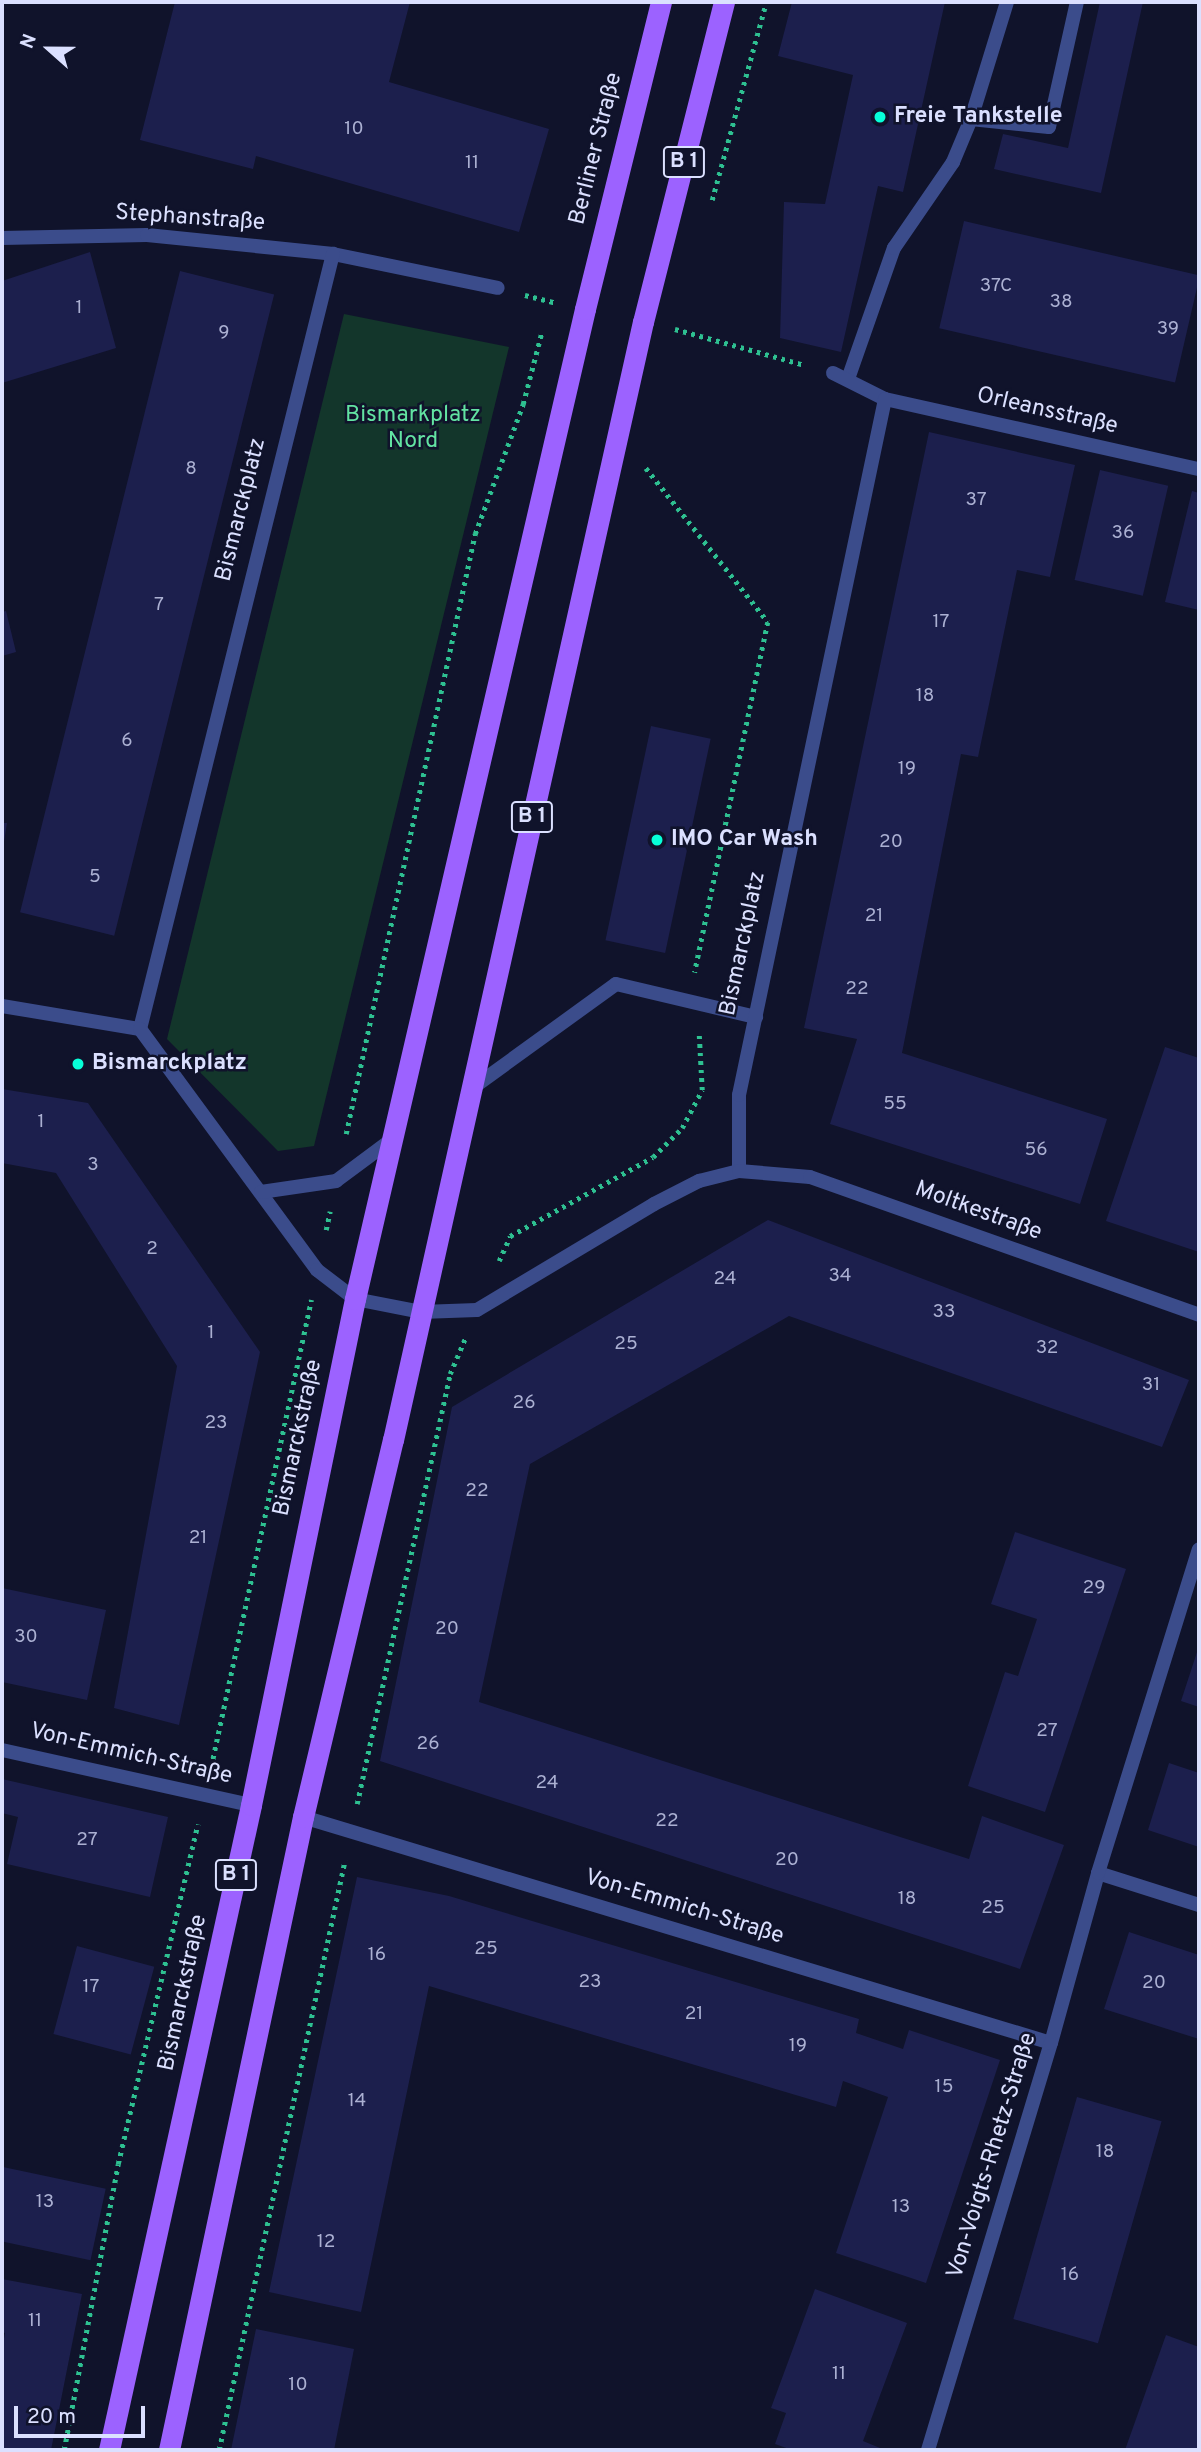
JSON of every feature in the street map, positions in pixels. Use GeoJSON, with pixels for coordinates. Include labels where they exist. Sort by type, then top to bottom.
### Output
{"type":"FeatureCollection","features":[{"type":"Feature","properties":{"kind":"main road","name":"Berliner Straße"},"geometry":{"type":"LineString","coordinates":[[391,1140],[586,309],[662,2]]}},
{"type":"Feature","properties":{"kind":"main road","name":"B 1"},"geometry":{"type":"LineString","coordinates":[[169,2450],[303,1817],[421,1312],[643,321],[724,2]]}},
{"type":"Feature","properties":{"kind":"main road","name":"B 1"},"geometry":{"type":"LineString","coordinates":[[355,1298],[391,1140]]}},
{"type":"Feature","properties":{"kind":"main road","name":"Bismarckstraße"},"geometry":{"type":"LineString","coordinates":[[109,2450],[251,1805],[355,1298]]}},
{"type":"Feature","properties":{"kind":"street"},"geometry":{"type":"LineString","coordinates":[[848,379],[894,248],[953,162],[971,119],[1007,2]]}},
{"type":"Feature","properties":{"kind":"street"},"geometry":{"type":"LineString","coordinates":[[971,119],[1049,127],[1077,2]]}},
{"type":"Feature","properties":{"kind":"street","name":"Stephanstraße"},"geometry":{"type":"LineString","coordinates":[[2,238],[146,234],[333,254]]}},
{"type":"Feature","properties":{"kind":"street"},"geometry":{"type":"LineString","coordinates":[[333,254],[498,288]]}},
{"type":"Feature","properties":{"kind":"street","name":"Bismarckplatz"},"geometry":{"type":"LineString","coordinates":[[140,1029],[333,254]]}},
{"type":"Feature","properties":{"kind":"street"},"geometry":{"type":"LineString","coordinates":[[833,373],[885,399]]}},
{"type":"Feature","properties":{"kind":"street","name":"Bismarckplatz"},"geometry":{"type":"LineString","coordinates":[[738,1171],[739,1096],[885,399]]}},
{"type":"Feature","properties":{"kind":"street","name":"Orleansstraße"},"geometry":{"type":"LineString","coordinates":[[885,399],[1199,469]]}},
{"type":"Feature","properties":{"kind":"street"},"geometry":{"type":"LineString","coordinates":[[471,1090],[616,984],[756,1017]]}},
{"type":"Feature","properties":{"kind":"street"},"geometry":{"type":"LineString","coordinates":[[2,1006],[140,1029],[317,1270],[355,1298],[421,1312],[477,1310],[654,1204],[699,1181],[738,1171]]}},
{"type":"Feature","properties":{"kind":"street"},"geometry":{"type":"LineString","coordinates":[[261,1192],[336,1181],[391,1140]]}},
{"type":"Feature","properties":{"kind":"street","name":"Moltkestraße"},"geometry":{"type":"LineString","coordinates":[[738,1171],[810,1177],[1199,1315]]}},
{"type":"Feature","properties":{"kind":"street","name":"Von-Voigts-Rhetz-Straße"},"geometry":{"type":"LineString","coordinates":[[928,2450],[1051,2043],[1098,1873],[1199,1549]]}},
{"type":"Feature","properties":{"kind":"street","name":"Von-Emmich-Straße"},"geometry":{"type":"LineString","coordinates":[[2,1750],[251,1805]]}},
{"type":"Feature","properties":{"kind":"street","name":"Von-Emmich-Straße"},"geometry":{"type":"LineString","coordinates":[[303,1817],[1051,2043]]}},
{"type":"Feature","properties":{"kind":"street"},"geometry":{"type":"LineString","coordinates":[[1098,1873],[1199,1905]]}},
{"type":"Feature","properties":{"kind":"path"},"geometry":{"type":"LineString","coordinates":[[709,211],[766,2]]}},
{"type":"Feature","properties":{"kind":"path"},"geometry":{"type":"LineString","coordinates":[[547,314],[553,289]]}},
{"type":"Feature","properties":{"kind":"path"},"geometry":{"type":"LineString","coordinates":[[673,343],[680,316]]}},
{"type":"Feature","properties":{"kind":"path"},"geometry":{"type":"LineString","coordinates":[[64,2450],[118,2164],[205,1795],[475,534],[523,404],[543,327]]}},
{"type":"Feature","properties":{"kind":"path"},"geometry":{"type":"LineString","coordinates":[[676,329],[833,373]]}},
{"type":"Feature","properties":{"kind":"path"},"geometry":{"type":"LineString","coordinates":[[510,1236],[653,1157],[682,1128],[702,1090],[695,966],[768,622],[642,463]]}},
{"type":"Feature","properties":{"kind":"path"},"geometry":{"type":"LineString","coordinates":[[219,2450],[433,1449]]}},
{"type":"Feature","properties":{"kind":"green space","name":"Bismarkplatz Nord"},"geometry":{"type":"Polygon","coordinates":[[[344,314],[509,347],[314,1146],[278,1151],[167,1039],[344,314]]]}},
{"type":"Feature","properties":{"kind":"building"},"geometry":{"type":"Polygon","coordinates":[[[175,2],[410,2],[389,82],[549,129],[519,232],[256,156],[253,169],[140,140],[175,2]]]}},
{"type":"Feature","properties":{"kind":"building"},"geometry":{"type":"Polygon","coordinates":[[[792,2],[945,2],[903,192],[878,186],[841,352],[780,338],[784,202],[825,204],[853,75],[778,56],[792,2]]]}},
{"type":"Feature","properties":{"kind":"building"},"geometry":{"type":"Polygon","coordinates":[[[1100,2],[1143,2],[1101,193],[994,169],[1003,134],[1068,148],[1100,2]]]}},
{"type":"Feature","properties":{"kind":"building"},"geometry":{"type":"Polygon","coordinates":[[[964,221],[1199,275],[1175,383],[939,328],[964,221]]]}},
{"type":"Feature","properties":{"kind":"building"},"geometry":{"type":"Polygon","coordinates":[[[90,252],[116,348],[2,383],[2,281],[90,252]]]}},
{"type":"Feature","properties":{"kind":"building"},"geometry":{"type":"Polygon","coordinates":[[[180,271],[274,294],[114,936],[20,912],[180,271]]]}},
{"type":"Feature","properties":{"kind":"building"},"geometry":{"type":"Polygon","coordinates":[[[929,432],[1075,465],[1050,577],[1017,570],[978,757],[961,754],[902,1053],[1107,1119],[1080,1204],[830,1124],[857,1039],[804,1028],[929,432]]]}},
{"type":"Feature","properties":{"kind":"building"},"geometry":{"type":"Polygon","coordinates":[[[1100,470],[1168,486],[1143,596],[1075,580],[1100,470]]]}},
{"type":"Feature","properties":{"kind":"building"},"geometry":{"type":"Polygon","coordinates":[[[1192,491],[1199,493],[1199,610],[1165,602],[1192,491]]]}},
{"type":"Feature","properties":{"kind":"building"},"geometry":{"type":"Polygon","coordinates":[[[6,611],[16,652],[2,656],[2,612],[6,611]]]}},
{"type":"Feature","properties":{"kind":"building","name":"IMO Car Wash"},"geometry":{"type":"Polygon","coordinates":[[[651,726],[711,739],[665,953],[605,940],[651,726]]]}},
{"type":"Feature","properties":{"kind":"building"},"geometry":{"type":"Polygon","coordinates":[[[2,823],[7,823],[3,848],[2,848],[2,823]]]}},
{"type":"Feature","properties":{"kind":"building"},"geometry":{"type":"Polygon","coordinates":[[[1165,1047],[1199,1058],[1199,1252],[1106,1221],[1165,1047]]]}},
{"type":"Feature","properties":{"kind":"building"},"geometry":{"type":"Polygon","coordinates":[[[2,1089],[88,1103],[260,1352],[179,1725],[114,1708],[177,1366],[56,1173],[2,1163],[2,1089]]]}},
{"type":"Feature","properties":{"kind":"building"},"geometry":{"type":"Polygon","coordinates":[[[768,1220],[1189,1380],[1162,1447],[789,1316],[530,1464],[479,1702],[969,1859],[982,1816],[1064,1845],[1020,1969],[380,1761],[452,1407],[768,1220]]]}},
{"type":"Feature","properties":{"kind":"building"},"geometry":{"type":"Polygon","coordinates":[[[1015,1532],[1126,1569],[1045,1812],[968,1786],[1005,1672],[1018,1676],[1037,1619],[991,1604],[1015,1532]]]}},
{"type":"Feature","properties":{"kind":"building"},"geometry":{"type":"Polygon","coordinates":[[[2,1588],[106,1610],[87,1700],[2,1682],[2,1588]]]}},
{"type":"Feature","properties":{"kind":"building"},"geometry":{"type":"Polygon","coordinates":[[[1199,1646],[1199,1707],[1181,1701],[1199,1646]]]}},
{"type":"Feature","properties":{"kind":"building"},"geometry":{"type":"Polygon","coordinates":[[[1169,1763],[1199,1773],[1199,1847],[1148,1830],[1169,1763]]]}},
{"type":"Feature","properties":{"kind":"building"},"geometry":{"type":"Polygon","coordinates":[[[2,1779],[168,1817],[150,1897],[7,1864],[18,1817],[2,1813],[2,1779]]]}},
{"type":"Feature","properties":{"kind":"building"},"geometry":{"type":"Polygon","coordinates":[[[357,1877],[449,1896],[859,2019],[856,2033],[903,2049],[909,2030],[1000,2060],[926,2283],[836,2253],[888,2097],[843,2081],[836,2107],[429,1986],[361,2312],[269,2292],[357,1877]]]}},
{"type":"Feature","properties":{"kind":"building"},"geometry":{"type":"Polygon","coordinates":[[[1129,1932],[1199,1955],[1199,2039],[1104,2009],[1129,1932]]]}},
{"type":"Feature","properties":{"kind":"building"},"geometry":{"type":"Polygon","coordinates":[[[77,1946],[154,1967],[131,2055],[53,2034],[77,1946]]]}},
{"type":"Feature","properties":{"kind":"building"},"geometry":{"type":"Polygon","coordinates":[[[1077,2097],[1162,2121],[1098,2343],[1013,2319],[1077,2097]]]}},
{"type":"Feature","properties":{"kind":"building"},"geometry":{"type":"Polygon","coordinates":[[[3,2167],[106,2189],[91,2260],[2,2241],[3,2167]]]}},
{"type":"Feature","properties":{"kind":"building"},"geometry":{"type":"Polygon","coordinates":[[[2,2279],[82,2294],[51,2450],[2,2450],[2,2349],[5,2333],[2,2332],[2,2279]]]}},
{"type":"Feature","properties":{"kind":"building"},"geometry":{"type":"Polygon","coordinates":[[[815,2289],[907,2323],[863,2441],[880,2448],[879,2450],[792,2450],[775,2444],[786,2413],[771,2408],[815,2289]]]}},
{"type":"Feature","properties":{"kind":"building"},"geometry":{"type":"Polygon","coordinates":[[[256,2329],[354,2349],[334,2450],[231,2450],[256,2329]]]}},
{"type":"Feature","properties":{"kind":"building"},"geometry":{"type":"Polygon","coordinates":[[[1166,2335],[1199,2347],[1199,2450],[1125,2450],[1166,2335]]]}},
{"type":"Feature","properties":{"kind":"place","name":"Freie Tankstelle"},"geometry":{"type":"Point","coordinates":[880,117]}},
{"type":"Feature","properties":{"kind":"place","name":"IMO Car Wash"},"geometry":{"type":"Point","coordinates":[657,840]}},
{"type":"Feature","properties":{"kind":"place","name":"Bismarckplatz"},"geometry":{"type":"Point","coordinates":[78,1064]}}]}
